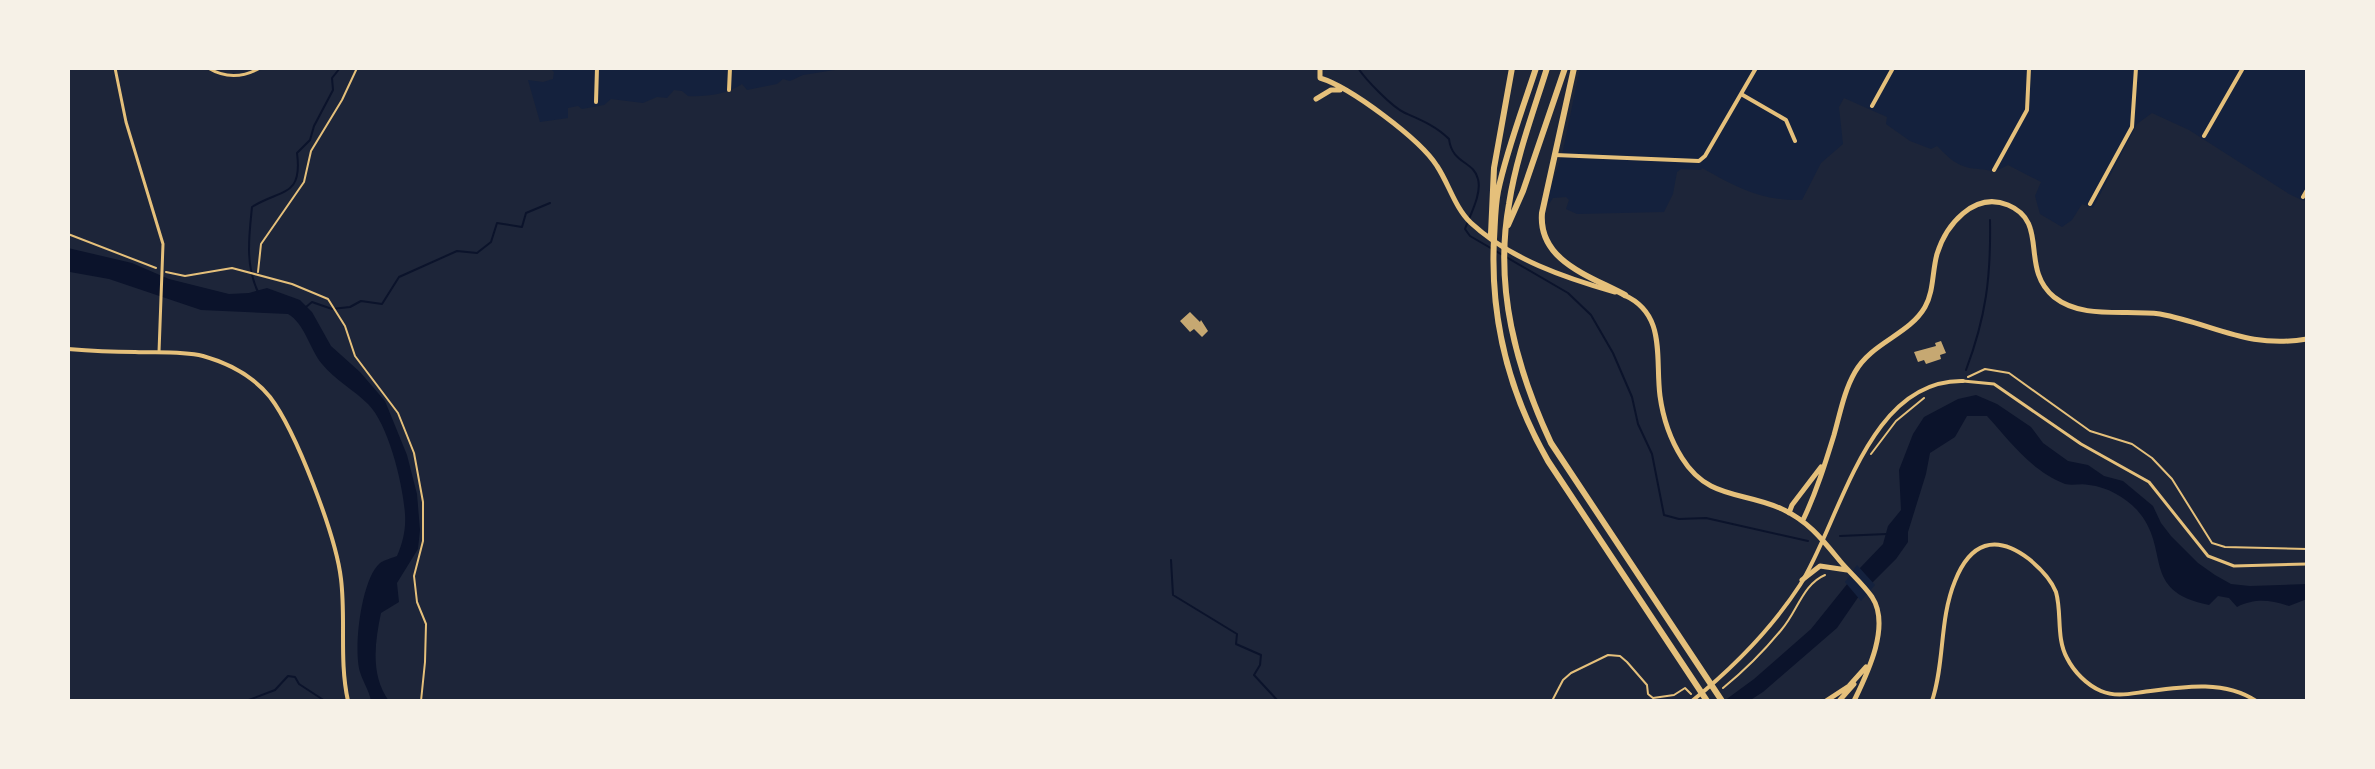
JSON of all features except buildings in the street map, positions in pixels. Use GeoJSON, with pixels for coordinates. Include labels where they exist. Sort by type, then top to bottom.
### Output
{"type":"FeatureCollection","features":[{"type":"Feature","properties":{"kind":"main road"},"geometry":{"type":"LineString","coordinates":[[1512,68],[1496,150],[1493,220],[1493,265],[1499,331],[1510,379],[1527,422],[1548,461],[1707,701]]}},
{"type":"Feature","properties":{"kind":"main road"},"geometry":{"type":"LineString","coordinates":[[1493,220],[1498,192],[1536,68]]}},
{"type":"Feature","properties":{"kind":"main road"},"geometry":{"type":"LineString","coordinates":[[1547,68],[1523,144],[1505,232],[1503,268],[1516,350],[1551,443],[1722,701]]}},
{"type":"Feature","properties":{"kind":"main road"},"geometry":{"type":"LineString","coordinates":[[1505,232],[1523,191],[1565,68]]}},
{"type":"Feature","properties":{"kind":"main road"},"geometry":{"type":"LineString","coordinates":[[1574,68],[1542,217],[1546,243],[1559,258],[1625,295]]}},
{"type":"Feature","properties":{"kind":"street"},"geometry":{"type":"LineString","coordinates":[[115,68],[126,122],[160,232],[163,254],[159,352]]}},
{"type":"Feature","properties":{"kind":"street"},"geometry":{"type":"LineString","coordinates":[[208,68],[236,76],[260,68]]}},
{"type":"Feature","properties":{"kind":"street"},"geometry":{"type":"LineString","coordinates":[[596,102],[597,68]]}},
{"type":"Feature","properties":{"kind":"street"},"geometry":{"type":"LineString","coordinates":[[729,90],[730,68]]}},
{"type":"Feature","properties":{"kind":"street"},"geometry":{"type":"LineString","coordinates":[[1320,68],[1320,78],[1343,90],[1421,146],[1474,226],[1546,268],[1625,295],[1643,306],[1654,322],[1663,411],[1673,441],[1691,471],[1713,488],[1769,504],[1803,520],[1823,539],[1877,607],[1879,627],[1854,701]]}},
{"type":"Feature","properties":{"kind":"street"},"geometry":{"type":"LineString","coordinates":[[1555,155],[1695,162],[1703,159],[1756,68]]}},
{"type":"Feature","properties":{"kind":"street"},"geometry":{"type":"LineString","coordinates":[[1872,106],[1893,68]]}},
{"type":"Feature","properties":{"kind":"street"},"geometry":{"type":"LineString","coordinates":[[1994,170],[2027,110],[2029,68]]}},
{"type":"Feature","properties":{"kind":"street"},"geometry":{"type":"LineString","coordinates":[[2090,204],[2132,127],[2136,68]]}},
{"type":"Feature","properties":{"kind":"street"},"geometry":{"type":"LineString","coordinates":[[2204,136],[2243,68]]}},
{"type":"Feature","properties":{"kind":"street"},"geometry":{"type":"LineString","coordinates":[[1316,99],[1331,90],[1343,90]]}},
{"type":"Feature","properties":{"kind":"street"},"geometry":{"type":"LineString","coordinates":[[1741,94],[1786,120],[1795,141]]}},
{"type":"Feature","properties":{"kind":"street"},"geometry":{"type":"LineString","coordinates":[[2303,197],[2307,190]]}},
{"type":"Feature","properties":{"kind":"street"},"geometry":{"type":"LineString","coordinates":[[1803,520],[1856,370],[1875,348],[1919,316],[1929,298],[1937,256],[1946,234],[1965,212],[1984,202],[2005,204],[2025,217],[2032,233],[2034,264],[2040,279],[2051,294],[2071,306],[2098,312],[2159,314],[2253,340],[2275,342],[2307,339]]}},
{"type":"Feature","properties":{"kind":"street"},"geometry":{"type":"LineString","coordinates":[[68,349],[201,356],[230,366],[267,394],[282,416],[323,511],[338,560],[343,599],[342,652],[348,701]]}},
{"type":"Feature","properties":{"kind":"street"},"geometry":{"type":"LineString","coordinates":[[1693,700],[1724,676],[1777,618],[1802,580],[1870,442],[1889,415],[1897,406],[1928,388],[1951,381],[1994,384],[2081,444],[2149,482],[2208,556],[2234,566],[2307,564]]}},
{"type":"Feature","properties":{"kind":"street"},"geometry":{"type":"LineString","coordinates":[[1789,513],[1826,460]]}},
{"type":"Feature","properties":{"kind":"street"},"geometry":{"type":"LineString","coordinates":[[1932,701],[1945,611],[1957,576],[1975,551],[1997,543],[2026,556],[2046,575],[2055,592],[2065,656],[2076,672],[2095,688],[2113,695],[2127,695],[2205,686],[2232,690],[2256,701]]}},
{"type":"Feature","properties":{"kind":"street"},"geometry":{"type":"LineString","coordinates":[[1802,580],[1820,566],[1848,571]]}},
{"type":"Feature","properties":{"kind":"street"},"geometry":{"type":"LineString","coordinates":[[1839,701],[1869,664]]}},
{"type":"Feature","properties":{"kind":"street"},"geometry":{"type":"LineString","coordinates":[[1826,701],[1859,677]]}},
{"type":"Feature","properties":{"kind":"path"},"geometry":{"type":"LineString","coordinates":[[256,273],[261,244],[304,182],[311,151],[357,68]]}},
{"type":"Feature","properties":{"kind":"path"},"geometry":{"type":"LineString","coordinates":[[68,234],[171,274],[185,276],[232,268],[256,273],[310,290],[328,299],[337,310],[355,356],[398,413],[418,468],[424,524],[414,590],[426,624],[421,701]]}},
{"type":"Feature","properties":{"kind":"path"},"geometry":{"type":"LineString","coordinates":[[1963,381],[1985,369],[2009,373],[2090,431],[2132,444],[2152,458],[2172,479],[2212,543],[2225,547],[2307,549]]}},
{"type":"Feature","properties":{"kind":"path"},"geometry":{"type":"LineString","coordinates":[[1867,458],[1896,421],[1926,395]]}},
{"type":"Feature","properties":{"kind":"path"},"geometry":{"type":"LineString","coordinates":[[1716,694],[1782,629],[1808,588],[1825,575]]}},
{"type":"Feature","properties":{"kind":"path"},"geometry":{"type":"LineString","coordinates":[[1552,701],[1563,680],[1571,673],[1608,655],[1620,656],[1627,662],[1647,685],[1648,694],[1653,698],[1674,695],[1685,688],[1693,700]]}},
{"type":"Feature","properties":{"kind":"shaded area"},"geometry":{"type":"Polygon","coordinates":[[[68,68],[551,69],[553,79],[543,82],[528,80],[540,122],[568,118],[568,108],[604,105],[611,99],[643,103],[657,97],[667,98],[674,90],[688,96],[709,95],[742,84],[747,90],[777,84],[783,79],[790,81],[803,75],[847,68],[1580,68],[1562,155],[1546,201],[1549,204],[1553,198],[1566,197],[1569,200],[1566,209],[1577,214],[1664,212],[1673,194],[1677,172],[1681,169],[1702,168],[1750,192],[1802,200],[1821,163],[1843,144],[1839,107],[1844,98],[1887,117],[1886,124],[1910,141],[1931,149],[1937,146],[1962,166],[1994,172],[2008,165],[2041,182],[2035,196],[2040,214],[2062,227],[2072,220],[2082,204],[2093,208],[2137,124],[2152,113],[2189,130],[2289,194],[2304,201],[2307,197],[2307,701],[68,701],[68,68]]]}},
{"type":"Feature","properties":{"kind":"shaded area"},"geometry":{"type":"Polygon","coordinates":[[[68,248],[132,263],[169,279],[229,294],[267,288],[300,300],[312,312],[331,346],[360,372],[385,401],[407,455],[417,494],[420,530],[418,549],[397,583],[399,602],[381,613],[379,624],[377,669],[389,701],[371,701],[358,662],[360,615],[368,584],[380,563],[397,556],[405,525],[398,472],[376,414],[322,364],[299,324],[288,314],[201,310],[109,279],[70,272],[68,248]]]}},
{"type":"Feature","properties":{"kind":"shaded area"},"geometry":{"type":"Polygon","coordinates":[[[1976,395],[1997,404],[2031,427],[2043,443],[2068,461],[2088,465],[2104,476],[2123,481],[2153,506],[2171,536],[2215,575],[2231,584],[2250,586],[2307,584],[2307,599],[2289,606],[2263,601],[2237,607],[2229,598],[2218,596],[2209,605],[2187,598],[2173,590],[2165,579],[2147,525],[2127,501],[2102,488],[2065,484],[2053,479],[2022,454],[1987,416],[1967,416],[1955,437],[1930,453],[1908,542],[1896,559],[1859,596],[1837,628],[1763,692],[1749,701],[1724,701],[1811,629],[1883,544],[1888,526],[1901,510],[1899,470],[1913,434],[1924,417],[1958,399],[1976,395]]]}},
{"type":"Feature","properties":{"kind":"pier"},"geometry":{"type":"Polygon","coordinates":[[[1857,565],[1875,585],[1861,601],[1845,582],[1857,565]]]}},
{"type":"Feature","properties":{"kind":"waterway"},"geometry":{"type":"LineString","coordinates":[[258,292],[250,261],[252,207],[293,185],[298,168],[297,153],[310,140],[333,90],[332,78],[340,68]]}},
{"type":"Feature","properties":{"kind":"waterway"},"geometry":{"type":"LineString","coordinates":[[1358,68],[1393,105],[1444,134],[1458,158],[1476,173],[1478,191],[1465,229],[1470,236],[1568,293],[1591,315],[1613,353],[1632,397],[1638,424],[1652,454],[1664,515],[1679,519],[1706,518],[1808,541]]}},
{"type":"Feature","properties":{"kind":"waterway"},"geometry":{"type":"LineString","coordinates":[[306,307],[312,302],[332,309],[350,307],[361,301],[382,304],[399,277],[457,251],[477,253],[491,242],[497,223],[522,227],[526,213],[550,203]]}},
{"type":"Feature","properties":{"kind":"waterway"},"geometry":{"type":"LineString","coordinates":[[1966,370],[1986,296],[1990,220]]}},
{"type":"Feature","properties":{"kind":"waterway"},"geometry":{"type":"LineString","coordinates":[[1840,536],[1887,534]]}},
{"type":"Feature","properties":{"kind":"waterway"},"geometry":{"type":"LineString","coordinates":[[1171,560],[1173,595],[1237,634],[1236,644],[1261,655],[1254,675],[1278,701]]}},
{"type":"Feature","properties":{"kind":"waterway"},"geometry":{"type":"LineString","coordinates":[[246,701],[275,690],[288,676],[295,677],[299,684],[325,701]]}}]}
